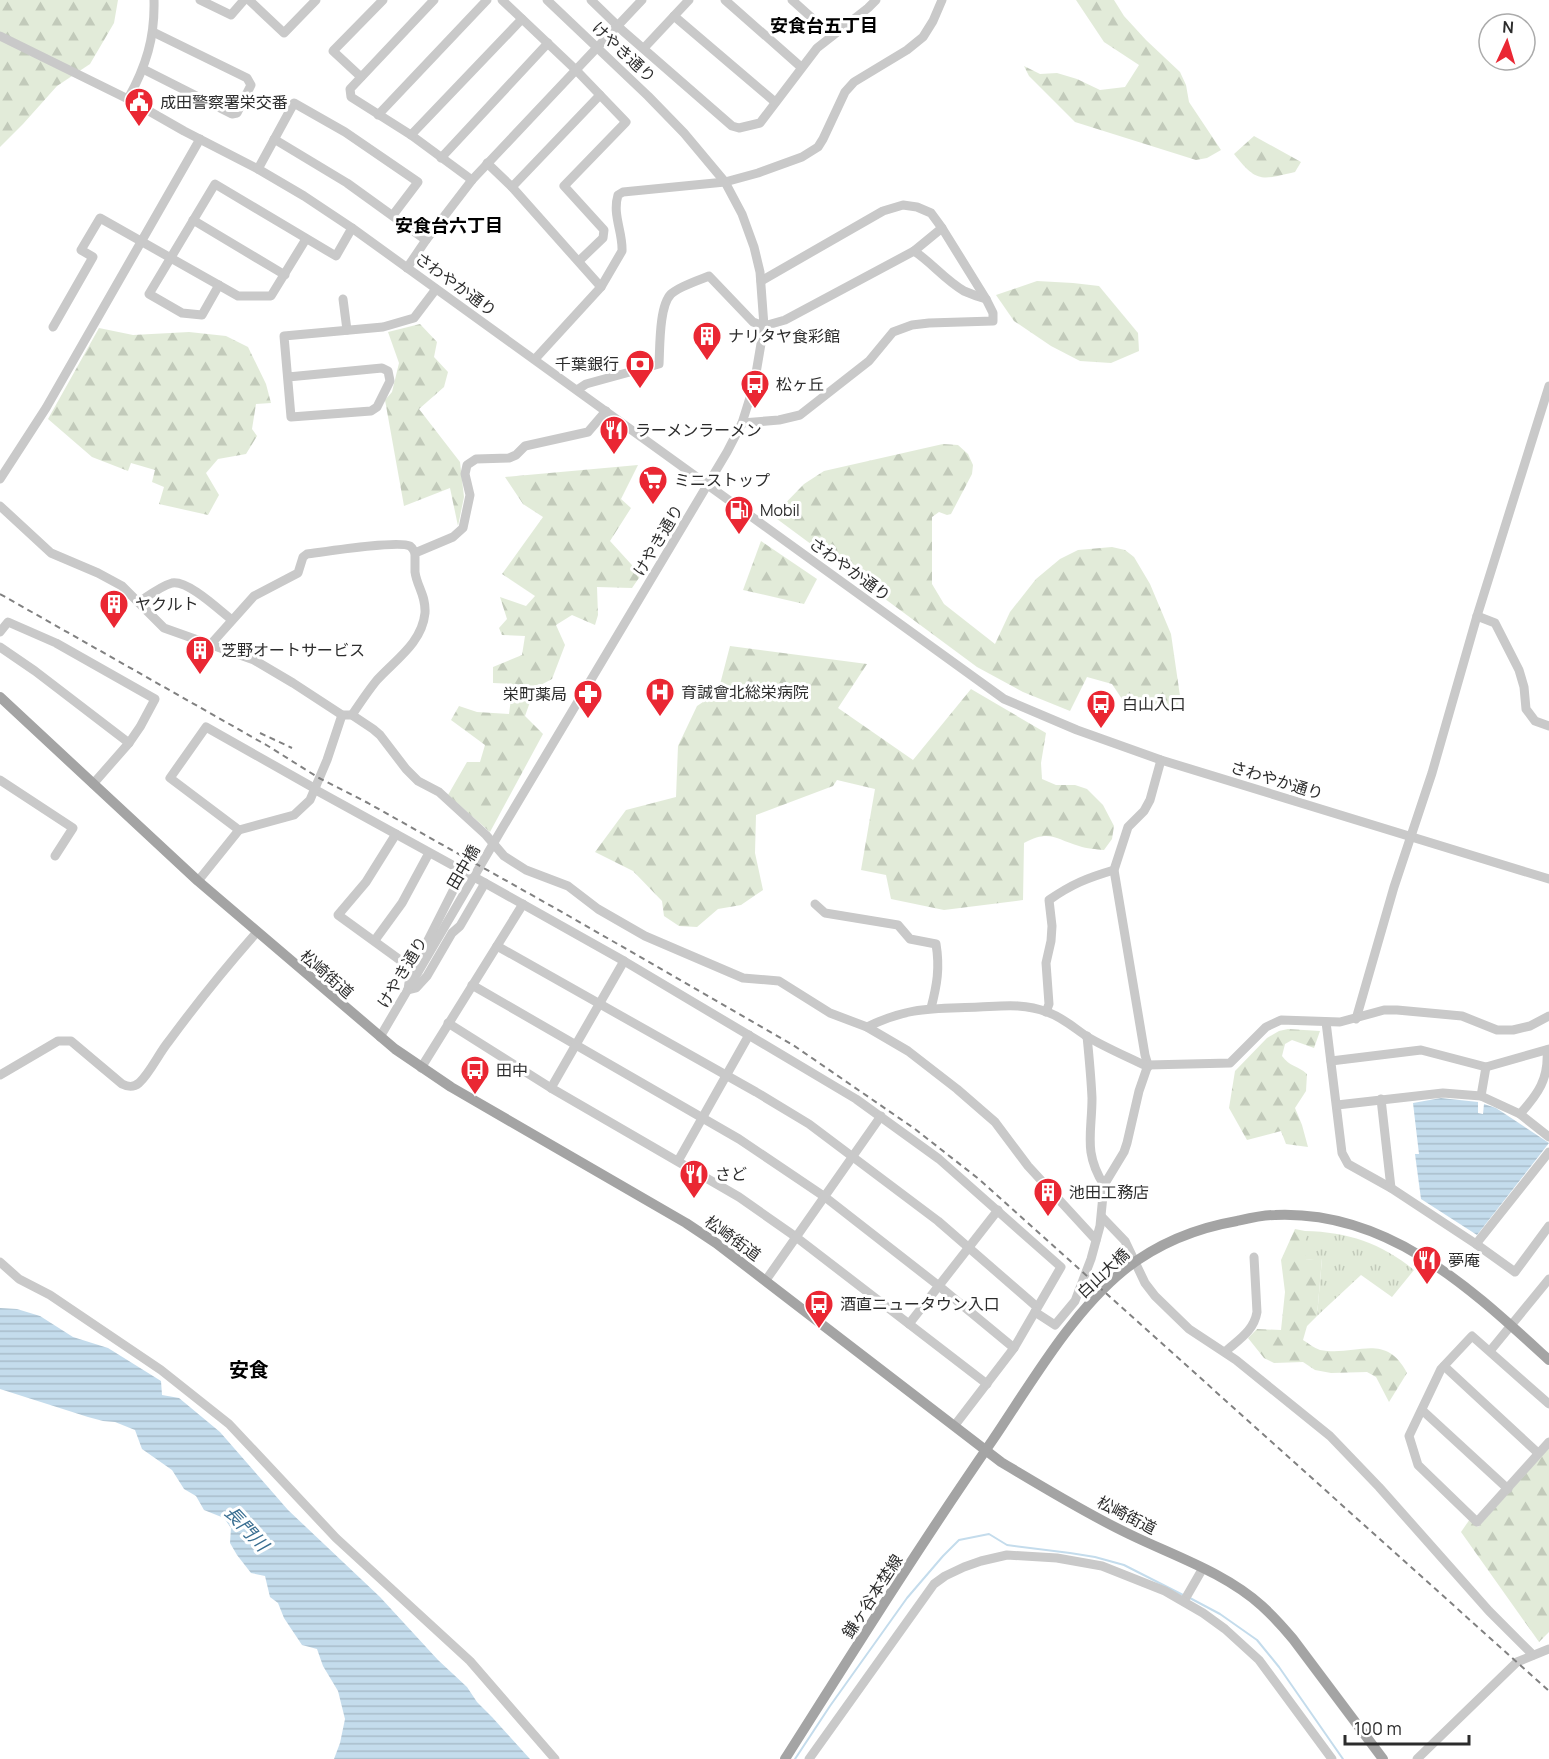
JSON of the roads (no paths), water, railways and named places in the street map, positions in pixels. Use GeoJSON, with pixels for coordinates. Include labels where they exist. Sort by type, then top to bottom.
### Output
{"type":"FeatureCollection","features":[{"type":"Feature","properties":{"kind":"main road","name":"松崎街道"},"geometry":{"type":"LineString","coordinates":[[0,697],[198,881],[380,1037],[421,1068],[525,1131],[686,1223],[716,1243],[1001,1462],[1045,1489],[1127,1533],[1203,1568],[1243,1591],[1277,1620],[1383,1759]]}},
{"type":"Feature","properties":{"kind":"main road","name":"白山大橋"},"geometry":{"type":"LineString","coordinates":[[986,1450],[1079,1316],[1123,1271],[1142,1257],[1172,1241],[1206,1227],[1261,1216],[1297,1216],[1338,1221],[1385,1236],[1452,1276],[1549,1360]]}},
{"type":"Feature","properties":{"kind":"main road","name":"鎌ヶ谷本埜線"},"geometry":{"type":"LineString","coordinates":[[785,1759],[899,1580],[986,1450]]}},
{"type":"Feature","properties":{"kind":"street"},"geometry":{"type":"LineString","coordinates":[[128,99],[143,69],[151,46],[154,0]]}},
{"type":"Feature","properties":{"kind":"street"},"geometry":{"type":"LineString","coordinates":[[200,0],[231,15],[246,0],[284,33],[316,0]]}},
{"type":"Feature","properties":{"kind":"street"},"geometry":{"type":"LineString","coordinates":[[256,8],[264,0]]}},
{"type":"Feature","properties":{"kind":"street"},"geometry":{"type":"LineString","coordinates":[[361,77],[333,51],[383,0]]}},
{"type":"Feature","properties":{"kind":"street"},"geometry":{"type":"LineString","coordinates":[[434,0],[350,89],[351,97],[411,135],[472,180]]}},
{"type":"Feature","properties":{"kind":"street"},"geometry":{"type":"LineString","coordinates":[[378,115],[487,0]]}},
{"type":"Feature","properties":{"kind":"street"},"geometry":{"type":"LineString","coordinates":[[502,0],[576,70],[626,122],[564,186],[604,230],[603,238],[579,261]]}},
{"type":"Feature","properties":{"kind":"street","name":"けやき通り"},"geometry":{"type":"LineString","coordinates":[[503,827],[742,423],[754,385],[764,326],[761,282],[754,248],[742,214],[725,182],[648,96],[548,0]]}},
{"type":"Feature","properties":{"kind":"street"},"geometry":{"type":"LineString","coordinates":[[591,0],[732,126],[739,128],[759,123],[817,48],[876,0]]}},
{"type":"Feature","properties":{"kind":"street"},"geometry":{"type":"LineString","coordinates":[[407,268],[472,180],[642,0]]}},
{"type":"Feature","properties":{"kind":"street"},"geometry":{"type":"LineString","coordinates":[[644,48],[689,0]]}},
{"type":"Feature","properties":{"kind":"street"},"geometry":{"type":"LineString","coordinates":[[724,0],[801,68]]}},
{"type":"Feature","properties":{"kind":"street"},"geometry":{"type":"LineString","coordinates":[[792,0],[832,36]]}},
{"type":"Feature","properties":{"kind":"street"},"geometry":{"type":"LineString","coordinates":[[859,0],[868,8]]}},
{"type":"Feature","properties":{"kind":"street"},"geometry":{"type":"LineString","coordinates":[[535,359],[601,287],[622,251],[623,244],[615,210],[618,195],[623,192],[725,182],[802,157],[818,147],[849,87],[907,50],[923,37],[942,0]]}},
{"type":"Feature","properties":{"kind":"street"},"geometry":{"type":"LineString","coordinates":[[674,16],[775,102]]}},
{"type":"Feature","properties":{"kind":"street"},"geometry":{"type":"LineString","coordinates":[[411,135],[522,19]]}},
{"type":"Feature","properties":{"kind":"street"},"geometry":{"type":"LineString","coordinates":[[143,69],[232,114],[240,110],[251,85],[247,78],[153,32]]}},
{"type":"Feature","properties":{"kind":"street","name":"さわやか通り"},"geometry":{"type":"LineString","coordinates":[[0,36],[128,99],[304,196],[535,359],[1004,699],[1077,730],[1161,760],[1549,879]]}},
{"type":"Feature","properties":{"kind":"street"},"geometry":{"type":"LineString","coordinates":[[441,158],[548,43]]}},
{"type":"Feature","properties":{"kind":"street"},"geometry":{"type":"LineString","coordinates":[[512,187],[600,95]]}},
{"type":"Feature","properties":{"kind":"street"},"geometry":{"type":"LineString","coordinates":[[258,169],[294,103],[345,132],[418,182],[393,215]]}},
{"type":"Feature","properties":{"kind":"street"},"geometry":{"type":"LineString","coordinates":[[0,479],[46,408],[200,139]]}},
{"type":"Feature","properties":{"kind":"street"},"geometry":{"type":"LineString","coordinates":[[274,140],[346,183],[426,240]]}},
{"type":"Feature","properties":{"kind":"street"},"geometry":{"type":"LineString","coordinates":[[488,163],[601,287]]}},
{"type":"Feature","properties":{"kind":"street"},"geometry":{"type":"LineString","coordinates":[[219,285],[202,315],[182,314],[148,294],[215,184],[336,256],[352,228]]}},
{"type":"Feature","properties":{"kind":"street"},"geometry":{"type":"LineString","coordinates":[[742,423],[779,420],[801,415],[869,361],[893,332],[912,325],[928,323],[993,321],[993,313],[986,299],[942,228],[931,213],[917,207],[903,205],[883,211],[761,282]]}},
{"type":"Feature","properties":{"kind":"street"},"geometry":{"type":"LineString","coordinates":[[53,327],[93,257],[81,250],[100,218],[238,296],[271,297],[306,239]]}},
{"type":"Feature","properties":{"kind":"street"},"geometry":{"type":"LineString","coordinates":[[193,220],[285,275]]}},
{"type":"Feature","properties":{"kind":"street"},"geometry":{"type":"LineString","coordinates":[[578,390],[586,384],[659,364],[662,324],[667,298],[672,292],[709,276],[753,322],[764,326],[773,325],[914,251],[942,228]]}},
{"type":"Feature","properties":{"kind":"street"},"geometry":{"type":"LineString","coordinates":[[914,251],[956,286],[965,292],[986,299]]}},
{"type":"Feature","properties":{"kind":"street"},"geometry":{"type":"LineString","coordinates":[[288,377],[382,368],[388,371],[390,381],[377,407],[371,411],[291,417],[284,336],[382,327],[414,318],[436,288]]}},
{"type":"Feature","properties":{"kind":"street"},"geometry":{"type":"LineString","coordinates":[[343,299],[347,330]]}},
{"type":"Feature","properties":{"kind":"street"},"geometry":{"type":"LineString","coordinates":[[1356,1019],[1549,386]]}},
{"type":"Feature","properties":{"kind":"street"},"geometry":{"type":"LineString","coordinates":[[415,553],[453,537],[463,528],[470,495],[465,474],[467,465],[476,459],[509,458],[525,446],[588,432],[606,411]]}},
{"type":"Feature","properties":{"kind":"street"},"geometry":{"type":"LineString","coordinates":[[0,506],[51,553],[90,569],[122,586],[164,628],[254,660],[293,682],[342,715],[352,715],[380,735],[418,781],[439,792],[486,835],[504,856],[526,870],[568,886],[598,909],[655,940],[743,978],[779,981],[830,1013],[867,1028],[908,1051],[995,1122],[1028,1166],[1096,1240]]}},
{"type":"Feature","properties":{"kind":"street"},"geometry":{"type":"LineString","coordinates":[[211,644],[254,597],[298,573],[303,557],[307,554],[390,544],[408,545],[415,553],[415,574],[424,595],[423,622],[413,644],[376,681],[352,715]]}},
{"type":"Feature","properties":{"kind":"street"},"geometry":{"type":"LineString","coordinates":[[139,602],[172,584],[181,584],[189,587],[232,620]]}},
{"type":"Feature","properties":{"kind":"street"},"geometry":{"type":"LineString","coordinates":[[1477,616],[1495,623],[1520,670],[1526,710],[1535,721],[1549,726]]}},
{"type":"Feature","properties":{"kind":"street"},"geometry":{"type":"LineString","coordinates":[[0,632],[8,622],[40,635],[155,699],[129,743],[93,784]]}},
{"type":"Feature","properties":{"kind":"street"},"geometry":{"type":"LineString","coordinates":[[0,647],[129,743]]}},
{"type":"Feature","properties":{"kind":"street"},"geometry":{"type":"LineString","coordinates":[[198,881],[239,830],[294,815],[310,800],[327,760],[342,715]]}},
{"type":"Feature","properties":{"kind":"street"},"geometry":{"type":"LineString","coordinates":[[239,830],[170,778],[206,727],[624,961],[831,1084],[881,1116],[939,1159],[1061,1267],[1014,1348],[955,1425]]}},
{"type":"Feature","properties":{"kind":"street"},"geometry":{"type":"LineString","coordinates":[[497,946],[809,1124],[938,1221],[1055,1325],[1075,1301],[1091,1259],[1102,1217],[1104,1185],[1124,1152],[1139,1091],[1148,1066],[1114,870],[1128,827],[1144,811],[1150,800],[1161,760]]}},
{"type":"Feature","properties":{"kind":"street"},"geometry":{"type":"LineString","coordinates":[[0,780],[73,828],[55,856]]}},
{"type":"Feature","properties":{"kind":"street","name":"田中橋"},"geometry":{"type":"LineString","coordinates":[[449,921],[503,827]]}},
{"type":"Feature","properties":{"kind":"street"},"geometry":{"type":"LineString","coordinates":[[396,834],[366,882],[338,915],[411,968]]}},
{"type":"Feature","properties":{"kind":"street"},"geometry":{"type":"LineString","coordinates":[[375,940],[402,903],[429,852]]}},
{"type":"Feature","properties":{"kind":"street"},"geometry":{"type":"LineString","coordinates":[[1046,1012],[1049,1004],[1046,963],[1052,941],[1049,900],[1084,879],[1114,870]]}},
{"type":"Feature","properties":{"kind":"street"},"geometry":{"type":"LineString","coordinates":[[463,871],[422,952],[411,968],[408,990],[416,988],[427,976],[485,883]]}},
{"type":"Feature","properties":{"kind":"street"},"geometry":{"type":"LineString","coordinates":[[421,1068],[523,904]]}},
{"type":"Feature","properties":{"kind":"street"},"geometry":{"type":"LineString","coordinates":[[815,904],[825,913],[898,925],[910,939],[936,944],[939,962],[938,978],[932,1008]]}},
{"type":"Feature","properties":{"kind":"street","name":"けやき通り"},"geometry":{"type":"LineString","coordinates":[[380,1037],[449,921]]}},
{"type":"Feature","properties":{"kind":"street"},"geometry":{"type":"LineString","coordinates":[[0,1075],[58,1041],[70,1041],[122,1084],[129,1087],[136,1085],[200,1000],[257,932]]}},
{"type":"Feature","properties":{"kind":"street"},"geometry":{"type":"LineString","coordinates":[[551,1088],[624,961]]}},
{"type":"Feature","properties":{"kind":"street"},"geometry":{"type":"LineString","coordinates":[[472,986],[739,1139],[825,1197],[1014,1348]]}},
{"type":"Feature","properties":{"kind":"street"},"geometry":{"type":"LineString","coordinates":[[867,1028],[899,1013],[932,1008],[1030,1006],[1055,1015],[1087,1036],[1148,1066],[1230,1063],[1266,1027],[1292,1020],[1340,1022],[1384,1010],[1397,1010],[1462,1016],[1497,1030],[1513,1030],[1530,1026],[1549,1016]]}},
{"type":"Feature","properties":{"kind":"street"},"geometry":{"type":"LineString","coordinates":[[1326,1022],[1342,1153],[1346,1162],[1391,1188],[1515,1272],[1549,1226]]}},
{"type":"Feature","properties":{"kind":"street"},"geometry":{"type":"LineString","coordinates":[[448,1023],[551,1088],[739,1197],[987,1384]]}},
{"type":"Feature","properties":{"kind":"street"},"geometry":{"type":"LineString","coordinates":[[678,1161],[749,1035]]}},
{"type":"Feature","properties":{"kind":"street"},"geometry":{"type":"LineString","coordinates":[[1087,1036],[1092,1099],[1089,1149],[1092,1164],[1104,1185]]}},
{"type":"Feature","properties":{"kind":"street"},"geometry":{"type":"LineString","coordinates":[[1331,1061],[1421,1050],[1486,1067],[1548,1049],[1548,1067],[1543,1086],[1520,1114]]}},
{"type":"Feature","properties":{"kind":"street"},"geometry":{"type":"LineString","coordinates":[[1482,1096],[1486,1067]]}},
{"type":"Feature","properties":{"kind":"street"},"geometry":{"type":"LineString","coordinates":[[1337,1105],[1443,1093],[1482,1096],[1520,1114],[1549,1137]]}},
{"type":"Feature","properties":{"kind":"street"},"geometry":{"type":"LineString","coordinates":[[1381,1099],[1391,1188]]}},
{"type":"Feature","properties":{"kind":"street"},"geometry":{"type":"LineString","coordinates":[[766,1280],[881,1116]]}},
{"type":"Feature","properties":{"kind":"street"},"geometry":{"type":"LineString","coordinates":[[1476,1244],[1549,1152]]}},
{"type":"Feature","properties":{"kind":"street"},"geometry":{"type":"LineString","coordinates":[[909,1324],[998,1210]]}},
{"type":"Feature","properties":{"kind":"street"},"geometry":{"type":"LineString","coordinates":[[1102,1217],[1125,1241],[1145,1283],[1155,1296],[1189,1329],[1225,1352],[1344,1449],[1485,1606],[1533,1655]]}},
{"type":"Feature","properties":{"kind":"street"},"geometry":{"type":"LineString","coordinates":[[1225,1352],[1249,1331],[1255,1320],[1257,1312],[1254,1257]]}},
{"type":"Feature","properties":{"kind":"street"},"geometry":{"type":"LineString","coordinates":[[0,1262],[19,1280],[50,1295],[152,1364],[229,1424],[336,1538],[470,1661],[555,1759]]}},
{"type":"Feature","properties":{"kind":"street"},"geometry":{"type":"LineString","coordinates":[[1490,1351],[1549,1279]]}},
{"type":"Feature","properties":{"kind":"street"},"geometry":{"type":"LineString","coordinates":[[1549,1404],[1472,1336],[1444,1366],[1409,1436],[1418,1466],[1477,1522],[1549,1442]]}},
{"type":"Feature","properties":{"kind":"street"},"geometry":{"type":"LineString","coordinates":[[1444,1366],[1538,1453]]}},
{"type":"Feature","properties":{"kind":"street"},"geometry":{"type":"LineString","coordinates":[[1422,1410],[1508,1489]]}},
{"type":"Feature","properties":{"kind":"street"},"geometry":{"type":"LineString","coordinates":[[809,1759],[934,1584],[964,1567],[1007,1555],[1057,1558],[1102,1566],[1186,1597],[1259,1660],[1332,1759]]}},
{"type":"Feature","properties":{"kind":"street"},"geometry":{"type":"LineString","coordinates":[[1186,1597],[1203,1568]]}},
{"type":"Feature","properties":{"kind":"street"},"geometry":{"type":"LineString","coordinates":[[1416,1759],[1517,1662],[1549,1649]]}},
{"type":"Feature","properties":{"kind":"water"},"geometry":{"type":"Polygon","coordinates":[[[1441,1098],[1478,1102],[1478,1113],[1483,1114],[1484,1104],[1496,1108],[1549,1143],[1477,1235],[1421,1199],[1415,1154],[1419,1154],[1413,1103],[1441,1098]]]}},
{"type":"Feature","properties":{"kind":"water","name":"長門川"},"geometry":{"type":"Polygon","coordinates":[[[0,1308],[17,1309],[40,1316],[73,1337],[108,1348],[161,1381],[162,1395],[179,1398],[220,1432],[288,1510],[380,1597],[438,1660],[467,1687],[477,1702],[530,1759],[334,1759],[345,1719],[338,1691],[323,1666],[317,1649],[302,1645],[284,1618],[278,1603],[270,1597],[265,1576],[251,1573],[237,1555],[230,1543],[231,1528],[224,1518],[204,1510],[196,1496],[184,1489],[172,1470],[142,1449],[135,1430],[115,1422],[88,1417],[0,1389],[0,1308]]]}},
{"type":"Feature","properties":{"kind":"waterway"},"geometry":{"type":"LineString","coordinates":[[795,1759],[907,1598],[959,1540],[989,1534],[1007,1545],[1095,1557],[1124,1565],[1183,1595]]}},
{"type":"Feature","properties":{"kind":"waterway"},"geometry":{"type":"LineString","coordinates":[[1188,1597],[1220,1614],[1257,1640],[1279,1667],[1343,1759]]}},
{"type":"Feature","properties":{"kind":"railway"},"geometry":{"type":"LineString","coordinates":[[0,594],[268,746],[319,778],[569,916],[793,1045],[915,1129],[980,1180],[1549,1691]]}},
{"type":"Feature","properties":{"kind":"railway"},"geometry":{"type":"LineString","coordinates":[[260,733],[292,748]]}},
{"type":"Feature","properties":{"kind":"place","name":"成田警察署栄交番"},"geometry":{"type":"Point","coordinates":[139,128]}},
{"type":"Feature","properties":{"kind":"place","name":"ナリタヤ食彩館"},"geometry":{"type":"Point","coordinates":[707,362]}},
{"type":"Feature","properties":{"kind":"place","name":"千葉銀行"},"geometry":{"type":"Point","coordinates":[640,390]}},
{"type":"Feature","properties":{"kind":"place","name":"松ヶ丘"},"geometry":{"type":"Point","coordinates":[755,410]}},
{"type":"Feature","properties":{"kind":"place","name":"ラーメンラーメン"},"geometry":{"type":"Point","coordinates":[614,456]}},
{"type":"Feature","properties":{"kind":"place","name":"ミニストップ"},"geometry":{"type":"Point","coordinates":[653,506]}},
{"type":"Feature","properties":{"kind":"place","name":"Mobil"},"geometry":{"type":"Point","coordinates":[739,536]}},
{"type":"Feature","properties":{"kind":"place","name":"ヤクルト"},"geometry":{"type":"Point","coordinates":[114,630]}},
{"type":"Feature","properties":{"kind":"place","name":"芝野オートサービス"},"geometry":{"type":"Point","coordinates":[200,676]}},
{"type":"Feature","properties":{"kind":"place","name":"育誠會北総栄病院"},"geometry":{"type":"Point","coordinates":[660,718]}},
{"type":"Feature","properties":{"kind":"place","name":"栄町薬局"},"geometry":{"type":"Point","coordinates":[588,720]}},
{"type":"Feature","properties":{"kind":"place","name":"白山入口"},"geometry":{"type":"Point","coordinates":[1101,730]}},
{"type":"Feature","properties":{"kind":"place","name":"田中"},"geometry":{"type":"Point","coordinates":[475,1096]}},
{"type":"Feature","properties":{"kind":"place","name":"さど"},"geometry":{"type":"Point","coordinates":[694,1200]}},
{"type":"Feature","properties":{"kind":"place","name":"池田工務店"},"geometry":{"type":"Point","coordinates":[1048,1218]}},
{"type":"Feature","properties":{"kind":"place","name":"夢庵"},"geometry":{"type":"Point","coordinates":[1427,1286]}},
{"type":"Feature","properties":{"kind":"place","name":"酒直ニュータウン入口"},"geometry":{"type":"Point","coordinates":[819,1330]}},
{"type":"Feature","properties":{"kind":"district","name":"安食台五丁目"},"geometry":{"type":"Point","coordinates":[824,25]}},
{"type":"Feature","properties":{"kind":"district","name":"安食台六丁目"},"geometry":{"type":"Point","coordinates":[449,225]}},
{"type":"Feature","properties":{"kind":"district","name":"安食"},"geometry":{"type":"Point","coordinates":[249,1369]}}]}
